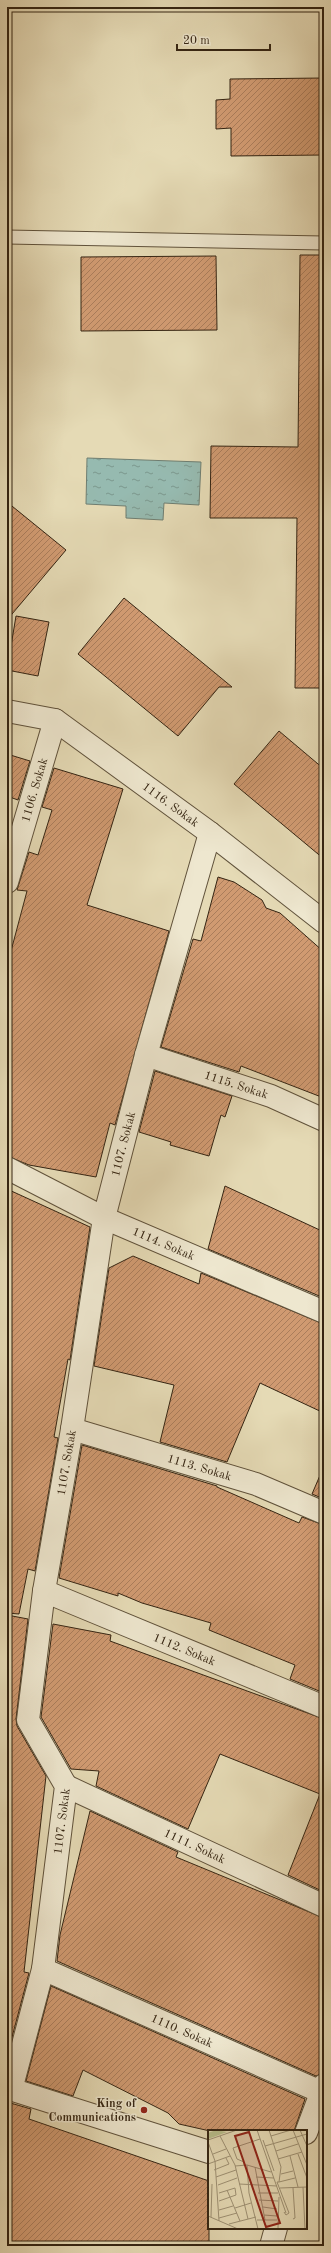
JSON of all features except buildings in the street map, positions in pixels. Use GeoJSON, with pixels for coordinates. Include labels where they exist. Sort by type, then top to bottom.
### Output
{"type":"FeatureCollection","features":[{"type":"Feature","properties":{"kind":"street","name":"1116. Sokak"},"geometry":{"type":"LineString","coordinates":[[7,711],[55,720],[210,834],[324,922]]}},
{"type":"Feature","properties":{"kind":"street","name":"1106. Sokak"},"geometry":{"type":"LineString","coordinates":[[7,882],[55,720]]}},
{"type":"Feature","properties":{"kind":"street","name":"1107. Sokak"},"geometry":{"type":"LineString","coordinates":[[9,2089],[42,1969],[66,1786],[28,1720],[44,1591],[72,1429],[104,1218],[146,1055],[210,834]]}},
{"type":"Feature","properties":{"kind":"street","name":"1115. Sokak"},"geometry":{"type":"LineString","coordinates":[[146,1055],[271,1096],[324,1120]]}},
{"type":"Feature","properties":{"kind":"street","name":"1114. Sokak"},"geometry":{"type":"LineString","coordinates":[[7,1168],[104,1218],[324,1312]]}},
{"type":"Feature","properties":{"kind":"street","name":"1113. Sokak"},"geometry":{"type":"LineString","coordinates":[[72,1429],[256,1484],[324,1513]]}},
{"type":"Feature","properties":{"kind":"street","name":"1112. Sokak"},"geometry":{"type":"LineString","coordinates":[[44,1591],[324,1707]]}},
{"type":"Feature","properties":{"kind":"street","name":"1111. Sokak"},"geometry":{"type":"LineString","coordinates":[[66,1786],[324,1906]]}},
{"type":"Feature","properties":{"kind":"street","name":"1110. Sokak"},"geometry":{"type":"LineString","coordinates":[[42,1969],[322,2088]]}},
{"type":"Feature","properties":{"kind":"street"},"geometry":{"type":"LineString","coordinates":[[307,2130],[322,2088]]}},
{"type":"Feature","properties":{"kind":"street"},"geometry":{"type":"LineString","coordinates":[[9,2089],[208,2152]]}},
{"type":"Feature","properties":{"kind":"street"},"geometry":{"type":"LineString","coordinates":[[271,2246],[276,2229]]}},
{"type":"Feature","properties":{"kind":"lane"},"geometry":{"type":"LineString","coordinates":[[7,237],[324,243]]}},
{"type":"Feature","properties":{"kind":"water"},"geometry":{"type":"Polygon","coordinates":[[[87,458],[201,462],[199,505],[164,503],[163,520],[126,518],[126,506],[86,504],[87,458]]]}},
{"type":"Feature","properties":{"kind":"place","name":"King of Communications"},"geometry":{"type":"Point","coordinates":[144,2110]}}]}
